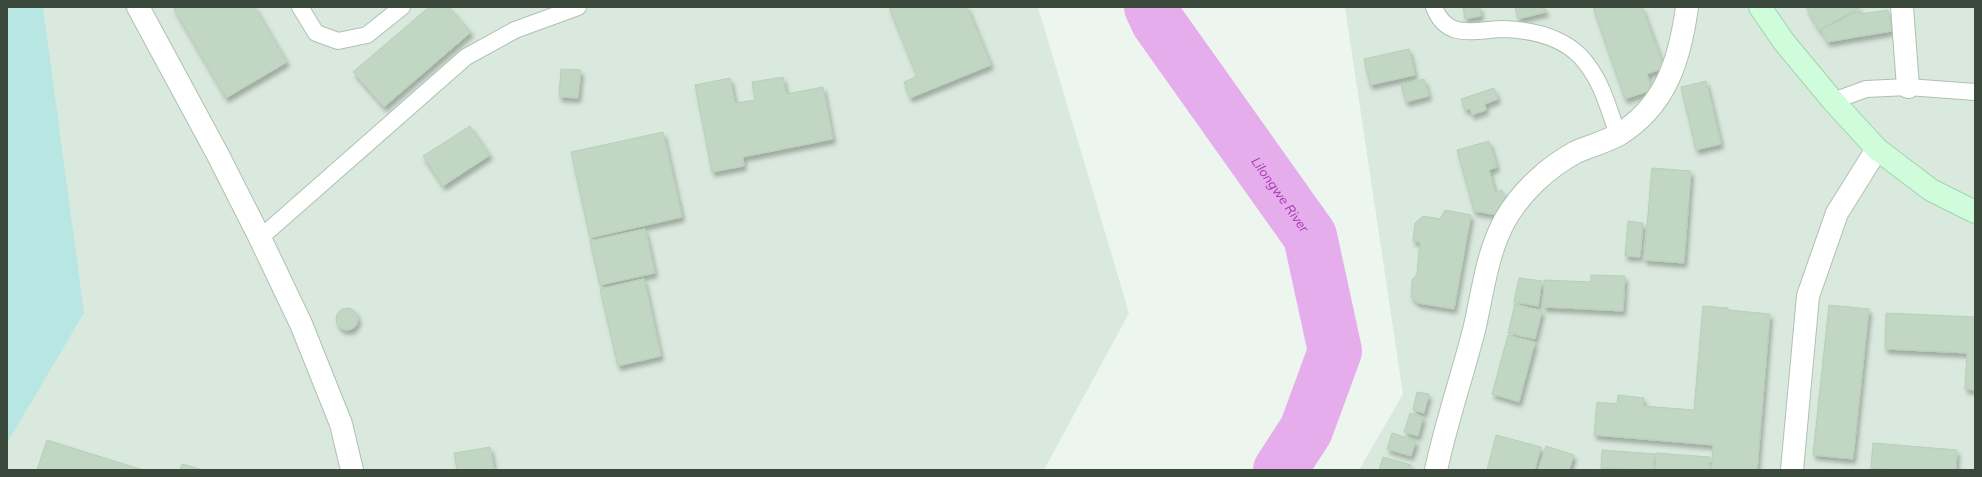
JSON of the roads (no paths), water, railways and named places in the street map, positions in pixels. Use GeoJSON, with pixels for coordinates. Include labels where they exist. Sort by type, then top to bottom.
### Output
{"type":"FeatureCollection","features":[{"type":"Feature","properties":{"kind":"street"},"geometry":{"type":"LineString","coordinates":[[138,7],[218,155],[301,324],[340,424],[352,470]]}},
{"type":"Feature","properties":{"kind":"street"},"geometry":{"type":"LineString","coordinates":[[1436,470],[1474,330],[1486,272],[1506,220],[1528,190],[1552,167],[1577,152],[1618,134],[1642,116],[1658,98],[1674,69],[1683,36],[1687,7]]}},
{"type":"Feature","properties":{"kind":"street"},"geometry":{"type":"LineString","coordinates":[[1760,7],[1784,42],[1833,101],[1877,149],[1931,190],[1975,212]]}},
{"type":"Feature","properties":{"kind":"street"},"geometry":{"type":"LineString","coordinates":[[1902,7],[1908,86]]}},
{"type":"Feature","properties":{"kind":"street"},"geometry":{"type":"LineString","coordinates":[[1792,470],[1808,296],[1837,213],[1877,149]]}},
{"type":"Feature","properties":{"kind":"lane"},"geometry":{"type":"LineString","coordinates":[[300,7],[316,33],[338,41],[367,35],[402,7]]}},
{"type":"Feature","properties":{"kind":"lane"},"geometry":{"type":"LineString","coordinates":[[260,238],[466,57],[515,30],[578,7]]}},
{"type":"Feature","properties":{"kind":"lane"},"geometry":{"type":"LineString","coordinates":[[1434,7],[1438,17],[1454,30],[1474,33],[1504,29],[1550,36],[1579,56],[1601,86],[1618,134]]}},
{"type":"Feature","properties":{"kind":"lane"},"geometry":{"type":"LineString","coordinates":[[1833,101],[1866,89],[1908,86],[1975,92]]}},
{"type":"Feature","properties":{"kind":"waterway","name":"Lilongwe River"},"geometry":{"type":"LineString","coordinates":[[1151,7],[1158,22],[1310,236],[1335,351],[1306,430],[1280,470]]}}]}
